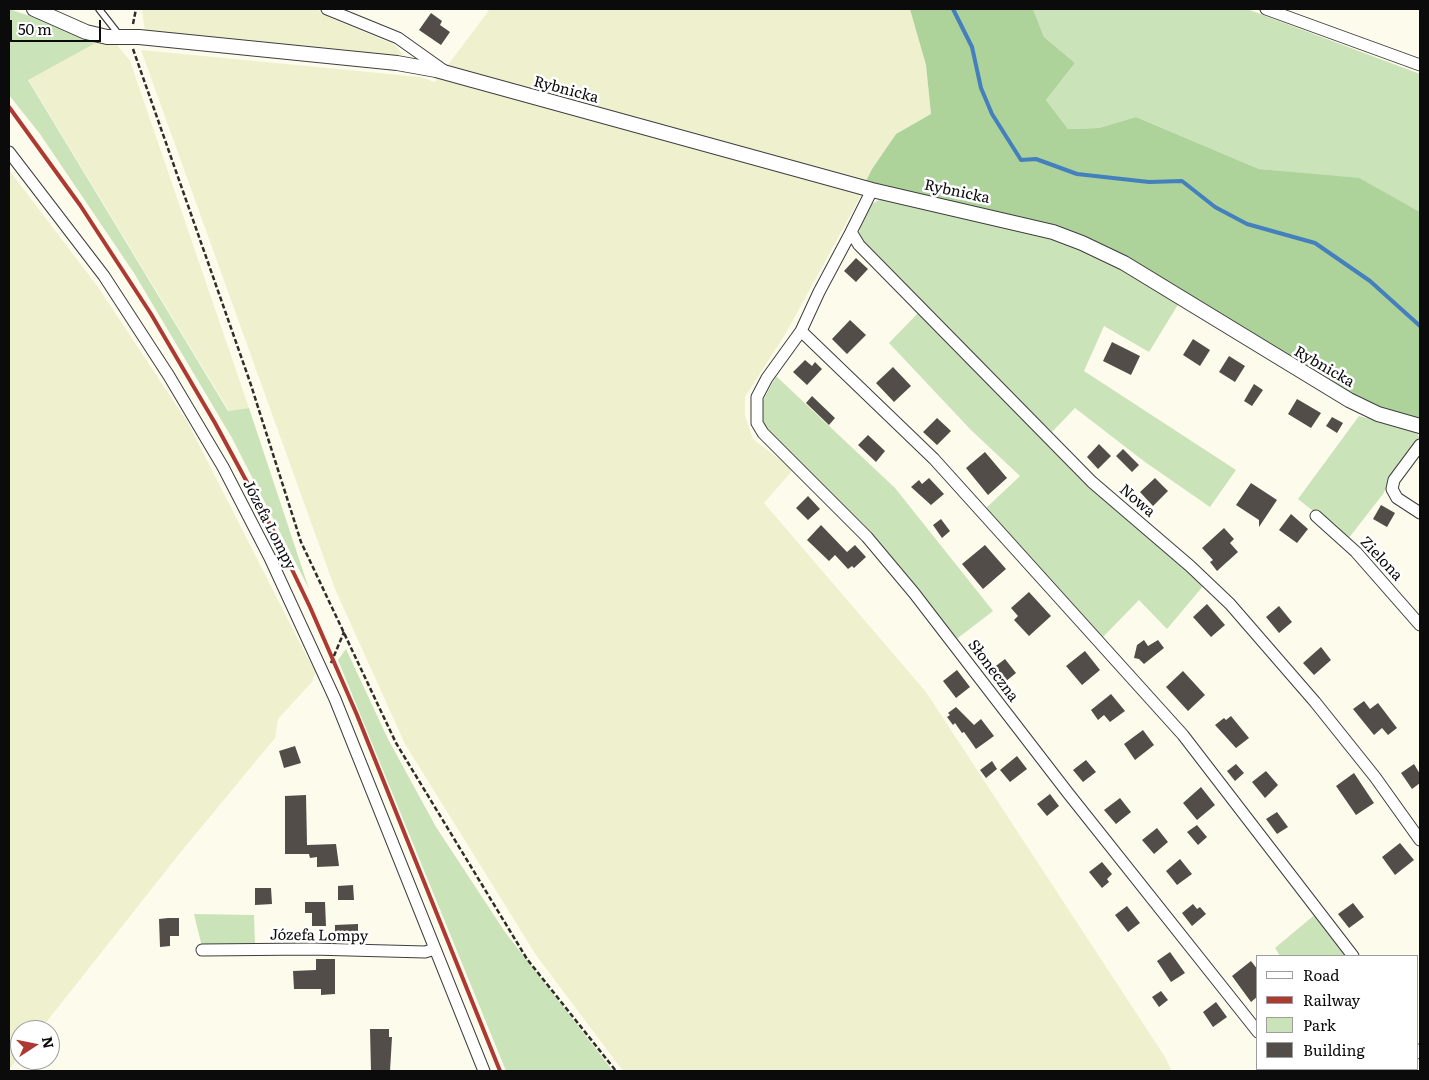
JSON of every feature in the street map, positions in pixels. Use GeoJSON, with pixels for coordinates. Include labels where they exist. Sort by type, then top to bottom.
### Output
{"type":"FeatureCollection","features":[{"type":"Feature","properties":{"kind":"street","name":"Rybnicka"},"geometry":{"type":"LineString","coordinates":[[34,9],[86,32],[107,37],[125,37],[397,63],[872,190],[1011,221],[1074,239],[1140,272],[1349,400],[1378,414],[1420,426]]}},
{"type":"Feature","properties":{"kind":"street","name":"Rybnicka"},"geometry":{"type":"LineString","coordinates":[[327,9],[398,38],[450,76]]}},
{"type":"Feature","properties":{"kind":"street"},"geometry":{"type":"LineString","coordinates":[[1266,9],[1420,65]]}},
{"type":"Feature","properties":{"kind":"street","name":"Józefa Lompy"},"geometry":{"type":"LineString","coordinates":[[9,152],[104,276],[169,376],[227,475],[274,566],[323,671],[484,1071]]}},
{"type":"Feature","properties":{"kind":"street"},"geometry":{"type":"LineString","coordinates":[[851,232],[872,190]]}},
{"type":"Feature","properties":{"kind":"street","name":"Słoneczna"},"geometry":{"type":"LineString","coordinates":[[851,232],[818,292],[801,331],[767,378],[757,397],[757,422],[763,433],[867,537],[914,593],[1068,794],[1256,1029]]}},
{"type":"Feature","properties":{"kind":"street","name":"Nowa"},"geometry":{"type":"LineString","coordinates":[[851,232],[866,252],[1092,482],[1190,566],[1230,604],[1315,702],[1368,769],[1420,840]]}},
{"type":"Feature","properties":{"kind":"street"},"geometry":{"type":"LineString","coordinates":[[801,331],[934,459],[1183,735],[1352,955]]}},
{"type":"Feature","properties":{"kind":"street"},"geometry":{"type":"LineString","coordinates":[[1420,445],[1394,480],[1392,489],[1397,498],[1420,513]]}},
{"type":"Feature","properties":{"kind":"street","name":"Zielona"},"geometry":{"type":"LineString","coordinates":[[1316,516],[1356,552],[1420,625]]}},
{"type":"Feature","properties":{"kind":"street","name":"Józefa Lompy"},"geometry":{"type":"LineString","coordinates":[[202,950],[312,949],[425,952],[435,949]]}},
{"type":"Feature","properties":{"kind":"lane"},"geometry":{"type":"LineString","coordinates":[[99,9],[125,37]]}},
{"type":"Feature","properties":{"kind":"path"},"geometry":{"type":"LineString","coordinates":[[125,37],[250,382],[301,542],[396,743],[528,959],[616,1071]]}},
{"type":"Feature","properties":{"kind":"path"},"geometry":{"type":"LineString","coordinates":[[323,671],[334,659],[344,632]]}},
{"type":"Feature","properties":{"kind":"green space"},"geometry":{"type":"Polygon","coordinates":[[[9,9],[101,40],[28,80],[228,411],[249,408],[309,589],[232,438],[134,273],[40,134],[9,95],[9,9]]]}},
{"type":"Feature","properties":{"kind":"green space"},"geometry":{"type":"Polygon","coordinates":[[[142,9],[316,9],[331,18],[395,45],[403,55],[396,57],[145,32],[142,9]]]}},
{"type":"Feature","properties":{"kind":"green space"},"geometry":{"type":"Polygon","coordinates":[[[490,9],[911,10],[926,65],[931,114],[896,134],[872,169],[858,201],[786,333],[745,397],[745,416],[753,439],[793,470],[764,503],[926,692],[1165,1057],[1172,1071],[623,1071],[536,955],[405,744],[335,589],[141,50],[420,77],[435,82],[490,9]]]}},
{"type":"Feature","properties":{"kind":"green space"},"geometry":{"type":"Polygon","coordinates":[[[910,9],[1033,9],[1044,37],[1075,63],[1046,100],[1068,129],[1099,128],[1136,117],[1259,169],[1359,178],[1420,212],[1420,420],[1368,408],[1047,225],[866,181],[896,134],[931,114],[926,65],[910,9]]]}},
{"type":"Feature","properties":{"kind":"green space"},"geometry":{"type":"Polygon","coordinates":[[[1033,9],[1247,9],[1420,74],[1420,212],[1359,179],[1259,169],[1136,117],[1099,128],[1068,129],[1046,100],[1075,63],[1044,37],[1033,9]]]}},
{"type":"Feature","properties":{"kind":"green space"},"geometry":{"type":"Polygon","coordinates":[[[101,40],[117,45],[130,61],[249,408],[229,411],[28,79],[101,40]]]}},
{"type":"Feature","properties":{"kind":"green space"},"geometry":{"type":"Polygon","coordinates":[[[9,170],[98,287],[188,423],[308,659],[316,671],[312,682],[278,719],[275,738],[180,853],[48,1020],[10,1020],[9,1070],[9,170]]]}},
{"type":"Feature","properties":{"kind":"green space"},"geometry":{"type":"Polygon","coordinates":[[[881,199],[1022,229],[1067,243],[1126,271],[1179,303],[1149,352],[1104,326],[1084,371],[1236,470],[1210,507],[1145,462],[1075,408],[1052,432],[971,353],[866,245],[859,233],[861,226],[872,204],[881,199]]]}},
{"type":"Feature","properties":{"kind":"green space"},"geometry":{"type":"Polygon","coordinates":[[[919,312],[1074,472],[1204,585],[1167,629],[1139,600],[1102,638],[985,509],[1020,476],[971,430],[889,343],[919,312]]]}},
{"type":"Feature","properties":{"kind":"green space"},"geometry":{"type":"Polygon","coordinates":[[[776,376],[895,488],[993,611],[954,641],[911,582],[864,525],[803,468],[764,426],[759,408],[776,376]]]}},
{"type":"Feature","properties":{"kind":"green space"},"geometry":{"type":"Polygon","coordinates":[[[1359,416],[1415,430],[1419,437],[1418,442],[1390,480],[1383,494],[1348,539],[1298,499],[1359,416]]]}},
{"type":"Feature","properties":{"kind":"green space"},"geometry":{"type":"Polygon","coordinates":[[[346,649],[388,739],[436,827],[505,932],[613,1071],[506,1071],[338,660],[346,649]]]}},
{"type":"Feature","properties":{"kind":"green space"},"geometry":{"type":"Polygon","coordinates":[[[1318,912],[1350,955],[1279,955],[1275,948],[1318,912]]]}},
{"type":"Feature","properties":{"kind":"green space"},"geometry":{"type":"Polygon","coordinates":[[[194,914],[254,915],[255,946],[202,947],[194,914]]]}},
{"type":"Feature","properties":{"kind":"building"},"geometry":{"type":"Polygon","coordinates":[[[431,13],[442,21],[440,25],[450,32],[441,45],[419,30],[431,13]]]}},
{"type":"Feature","properties":{"kind":"building"},"geometry":{"type":"Polygon","coordinates":[[[856,258],[868,269],[856,282],[844,271],[856,258]]]}},
{"type":"Feature","properties":{"kind":"building"},"geometry":{"type":"Polygon","coordinates":[[[850,320],[866,335],[847,354],[832,339],[850,320]]]}},
{"type":"Feature","properties":{"kind":"building"},"geometry":{"type":"Polygon","coordinates":[[[1193,339],[1210,350],[1200,366],[1183,355],[1193,339]]]}},
{"type":"Feature","properties":{"kind":"building"},"geometry":{"type":"Polygon","coordinates":[[[1112,342],[1140,356],[1131,375],[1103,361],[1112,342]]]}},
{"type":"Feature","properties":{"kind":"building"},"geometry":{"type":"Polygon","coordinates":[[[1229,356],[1245,366],[1235,382],[1219,372],[1229,356]]]}},
{"type":"Feature","properties":{"kind":"building"},"geometry":{"type":"Polygon","coordinates":[[[805,360],[812,366],[815,362],[822,369],[807,385],[793,372],[805,360]]]}},
{"type":"Feature","properties":{"kind":"building"},"geometry":{"type":"Polygon","coordinates":[[[893,367],[911,386],[894,402],[876,383],[893,367]]]}},
{"type":"Feature","properties":{"kind":"building"},"geometry":{"type":"Polygon","coordinates":[[[1254,384],[1263,390],[1252,406],[1244,401],[1254,384]]]}},
{"type":"Feature","properties":{"kind":"building"},"geometry":{"type":"Polygon","coordinates":[[[812,396],[835,418],[829,425],[806,403],[812,396]]]}},
{"type":"Feature","properties":{"kind":"building"},"geometry":{"type":"Polygon","coordinates":[[[1297,399],[1321,413],[1311,428],[1288,414],[1297,399]]]}},
{"type":"Feature","properties":{"kind":"building"},"geometry":{"type":"Polygon","coordinates":[[[1332,417],[1343,423],[1337,433],[1326,426],[1332,417]]]}},
{"type":"Feature","properties":{"kind":"building"},"geometry":{"type":"Polygon","coordinates":[[[937,418],[951,431],[937,445],[923,432],[937,418]]]}},
{"type":"Feature","properties":{"kind":"building"},"geometry":{"type":"Polygon","coordinates":[[[868,435],[885,451],[876,462],[858,445],[868,435]]]}},
{"type":"Feature","properties":{"kind":"building"},"geometry":{"type":"Polygon","coordinates":[[[1099,444],[1111,456],[1098,469],[1087,457],[1099,444]]]}},
{"type":"Feature","properties":{"kind":"building"},"geometry":{"type":"Polygon","coordinates":[[[1123,449],[1139,465],[1132,472],[1116,456],[1123,449]]]}},
{"type":"Feature","properties":{"kind":"building"},"geometry":{"type":"Polygon","coordinates":[[[985,452],[1007,478],[988,495],[966,468],[985,452]]]}},
{"type":"Feature","properties":{"kind":"building"},"geometry":{"type":"Polygon","coordinates":[[[929,478],[944,494],[931,505],[911,487],[919,480],[922,484],[929,478]]]}},
{"type":"Feature","properties":{"kind":"building"},"geometry":{"type":"Polygon","coordinates":[[[1155,478],[1168,491],[1153,506],[1140,492],[1155,478]]]}},
{"type":"Feature","properties":{"kind":"building"},"geometry":{"type":"Polygon","coordinates":[[[1251,483],[1277,500],[1259,527],[1259,520],[1236,505],[1251,483]]]}},
{"type":"Feature","properties":{"kind":"building"},"geometry":{"type":"Polygon","coordinates":[[[808,496],[820,509],[808,520],[796,508],[808,496]]]}},
{"type":"Feature","properties":{"kind":"building"},"geometry":{"type":"Polygon","coordinates":[[[1381,505],[1395,513],[1387,527],[1373,519],[1381,505]]]}},
{"type":"Feature","properties":{"kind":"building"},"geometry":{"type":"Polygon","coordinates":[[[1291,514],[1308,529],[1297,543],[1279,530],[1291,514]]]}},
{"type":"Feature","properties":{"kind":"building"},"geometry":{"type":"Polygon","coordinates":[[[941,519],[950,531],[942,538],[933,525],[941,519]]]}},
{"type":"Feature","properties":{"kind":"building"},"geometry":{"type":"Polygon","coordinates":[[[821,525],[847,552],[855,545],[866,557],[854,568],[852,566],[848,569],[835,555],[829,561],[807,540],[821,525]]]}},
{"type":"Feature","properties":{"kind":"building"},"geometry":{"type":"Polygon","coordinates":[[[1224,528],[1234,539],[1230,543],[1238,552],[1217,571],[1210,562],[1213,560],[1202,548],[1224,528]]]}},
{"type":"Feature","properties":{"kind":"building"},"geometry":{"type":"Polygon","coordinates":[[[985,545],[1006,569],[983,589],[962,564],[985,545]]]}},
{"type":"Feature","properties":{"kind":"building"},"geometry":{"type":"Polygon","coordinates":[[[1029,592],[1051,616],[1029,636],[1014,620],[1018,616],[1011,608],[1029,592]]]}},
{"type":"Feature","properties":{"kind":"building"},"geometry":{"type":"Polygon","coordinates":[[[1207,604],[1225,625],[1211,637],[1193,617],[1207,604]]]}},
{"type":"Feature","properties":{"kind":"building"},"geometry":{"type":"Polygon","coordinates":[[[1279,606],[1292,622],[1279,633],[1266,617],[1279,606]]]}},
{"type":"Feature","properties":{"kind":"building"},"geometry":{"type":"Polygon","coordinates":[[[1144,640],[1148,646],[1158,640],[1164,648],[1144,664],[1139,659],[1134,658],[1137,645],[1144,640]]]}},
{"type":"Feature","properties":{"kind":"building"},"geometry":{"type":"Polygon","coordinates":[[[1321,647],[1331,660],[1314,675],[1303,663],[1321,647]]]}},
{"type":"Feature","properties":{"kind":"building"},"geometry":{"type":"Polygon","coordinates":[[[1085,651],[1100,670],[1082,685],[1066,666],[1085,651]]]}},
{"type":"Feature","properties":{"kind":"building"},"geometry":{"type":"Polygon","coordinates":[[[1005,659],[1016,673],[1000,686],[988,672],[1005,659]]]}},
{"type":"Feature","properties":{"kind":"building"},"geometry":{"type":"Polygon","coordinates":[[[957,670],[970,687],[956,698],[943,681],[957,670]]]}},
{"type":"Feature","properties":{"kind":"building"},"geometry":{"type":"Polygon","coordinates":[[[1183,671],[1205,695],[1188,711],[1166,687],[1183,671]]]}},
{"type":"Feature","properties":{"kind":"building"},"geometry":{"type":"Polygon","coordinates":[[[1111,694],[1125,711],[1110,722],[1104,715],[1098,720],[1091,710],[1111,694]]]}},
{"type":"Feature","properties":{"kind":"building"},"geometry":{"type":"Polygon","coordinates":[[[1364,701],[1370,709],[1378,703],[1397,728],[1388,735],[1382,728],[1374,735],[1353,709],[1364,701]]]}},
{"type":"Feature","properties":{"kind":"building"},"geometry":{"type":"Polygon","coordinates":[[[956,707],[974,725],[981,719],[994,736],[976,749],[964,732],[962,733],[955,723],[953,725],[947,717],[950,715],[948,713],[956,707]]]}},
{"type":"Feature","properties":{"kind":"building"},"geometry":{"type":"Polygon","coordinates":[[[1231,716],[1249,738],[1236,748],[1215,725],[1224,718],[1226,720],[1231,716]]]}},
{"type":"Feature","properties":{"kind":"building"},"geometry":{"type":"Polygon","coordinates":[[[1143,730],[1154,745],[1135,760],[1124,744],[1143,730]]]}},
{"type":"Feature","properties":{"kind":"building"},"geometry":{"type":"Polygon","coordinates":[[[295,746],[301,763],[284,768],[279,751],[295,746]]]}},
{"type":"Feature","properties":{"kind":"building"},"geometry":{"type":"Polygon","coordinates":[[[1017,756],[1027,769],[1010,782],[1000,770],[1017,756]]]}},
{"type":"Feature","properties":{"kind":"building"},"geometry":{"type":"Polygon","coordinates":[[[1086,760],[1096,772],[1083,782],[1073,770],[1086,760]]]}},
{"type":"Feature","properties":{"kind":"building"},"geometry":{"type":"Polygon","coordinates":[[[992,761],[997,769],[986,778],[980,770],[992,761]]]}},
{"type":"Feature","properties":{"kind":"building"},"geometry":{"type":"Polygon","coordinates":[[[1236,764],[1244,773],[1235,781],[1227,771],[1236,764]]]}},
{"type":"Feature","properties":{"kind":"building"},"geometry":{"type":"Polygon","coordinates":[[[1414,764],[1420,774],[1420,783],[1412,789],[1401,773],[1414,764]]]}},
{"type":"Feature","properties":{"kind":"building"},"geometry":{"type":"Polygon","coordinates":[[[1266,771],[1278,785],[1265,798],[1252,782],[1266,771]]]}},
{"type":"Feature","properties":{"kind":"building"},"geometry":{"type":"Polygon","coordinates":[[[1354,773],[1374,803],[1356,815],[1336,786],[1354,773]]]}},
{"type":"Feature","properties":{"kind":"building"},"geometry":{"type":"Polygon","coordinates":[[[1201,787],[1215,805],[1197,820],[1183,803],[1201,787]]]}},
{"type":"Feature","properties":{"kind":"building"},"geometry":{"type":"Polygon","coordinates":[[[1050,794],[1059,806],[1047,816],[1037,804],[1050,794]]]}},
{"type":"Feature","properties":{"kind":"building"},"geometry":{"type":"Polygon","coordinates":[[[306,795],[307,845],[336,844],[339,866],[317,867],[317,857],[310,858],[309,854],[285,854],[285,796],[306,795]]]}},
{"type":"Feature","properties":{"kind":"building"},"geometry":{"type":"Polygon","coordinates":[[[1120,798],[1131,812],[1116,824],[1104,810],[1120,798]]]}},
{"type":"Feature","properties":{"kind":"building"},"geometry":{"type":"Polygon","coordinates":[[[1277,812],[1288,827],[1277,834],[1266,819],[1277,812]]]}},
{"type":"Feature","properties":{"kind":"building"},"geometry":{"type":"Polygon","coordinates":[[[1197,825],[1207,837],[1198,845],[1187,832],[1197,825]]]}},
{"type":"Feature","properties":{"kind":"building"},"geometry":{"type":"Polygon","coordinates":[[[1157,828],[1168,842],[1154,854],[1142,840],[1157,828]]]}},
{"type":"Feature","properties":{"kind":"building"},"geometry":{"type":"Polygon","coordinates":[[[1400,843],[1414,860],[1395,875],[1382,857],[1400,843]]]}},
{"type":"Feature","properties":{"kind":"building"},"geometry":{"type":"Polygon","coordinates":[[[1180,859],[1192,874],[1177,885],[1166,871],[1180,859]]]}},
{"type":"Feature","properties":{"kind":"building"},"geometry":{"type":"Polygon","coordinates":[[[1102,862],[1112,874],[1107,879],[1109,882],[1102,888],[1089,872],[1102,862]]]}},
{"type":"Feature","properties":{"kind":"building"},"geometry":{"type":"Polygon","coordinates":[[[353,885],[354,900],[338,900],[338,886],[353,885]]]}},
{"type":"Feature","properties":{"kind":"building"},"geometry":{"type":"Polygon","coordinates":[[[255,888],[271,888],[272,904],[255,905],[255,888]]]}},
{"type":"Feature","properties":{"kind":"building"},"geometry":{"type":"Polygon","coordinates":[[[305,902],[325,902],[326,926],[312,926],[312,913],[305,913],[305,902]]]}},
{"type":"Feature","properties":{"kind":"building"},"geometry":{"type":"Polygon","coordinates":[[[1353,903],[1364,917],[1349,928],[1338,914],[1353,903]]]}},
{"type":"Feature","properties":{"kind":"building"},"geometry":{"type":"Polygon","coordinates":[[[1193,904],[1197,909],[1200,907],[1206,914],[1192,926],[1182,913],[1193,904]]]}},
{"type":"Feature","properties":{"kind":"building"},"geometry":{"type":"Polygon","coordinates":[[[1127,906],[1140,923],[1128,932],[1115,915],[1127,906]]]}},
{"type":"Feature","properties":{"kind":"building"},"geometry":{"type":"Polygon","coordinates":[[[179,918],[179,936],[170,936],[170,946],[160,947],[159,919],[179,918]]]}},
{"type":"Feature","properties":{"kind":"building"},"geometry":{"type":"Polygon","coordinates":[[[358,924],[358,943],[335,942],[335,925],[358,924]]]}},
{"type":"Feature","properties":{"kind":"building"},"geometry":{"type":"Polygon","coordinates":[[[1170,952],[1185,973],[1171,982],[1157,961],[1170,952]]]}},
{"type":"Feature","properties":{"kind":"building"},"geometry":{"type":"Polygon","coordinates":[[[316,959],[335,959],[335,994],[321,995],[321,989],[294,989],[293,971],[316,970],[316,959]]]}},
{"type":"Feature","properties":{"kind":"building"},"geometry":{"type":"Polygon","coordinates":[[[1251,961],[1256,967],[1256,998],[1251,1002],[1232,976],[1251,961]]]}},
{"type":"Feature","properties":{"kind":"building"},"geometry":{"type":"Polygon","coordinates":[[[1161,991],[1168,1000],[1159,1007],[1152,997],[1161,991]]]}},
{"type":"Feature","properties":{"kind":"building"},"geometry":{"type":"Polygon","coordinates":[[[1216,1002],[1227,1017],[1213,1027],[1203,1012],[1216,1002]]]}},
{"type":"Feature","properties":{"kind":"building"},"geometry":{"type":"Polygon","coordinates":[[[370,1029],[389,1029],[389,1037],[392,1037],[390,1071],[371,1071],[370,1029]]]}},
{"type":"Feature","properties":{"kind":"waterway"},"geometry":{"type":"LineString","coordinates":[[953,9],[972,47],[981,88],[992,114],[1021,160],[1036,159],[1077,174],[1149,182],[1182,181],[1215,207],[1247,224],[1315,243],[1370,281],[1420,326]]}},
{"type":"Feature","properties":{"kind":"railway"},"geometry":{"type":"LineString","coordinates":[[9,107],[80,205],[151,314],[215,423],[274,532],[310,607],[357,715],[500,1071]]}}]}
